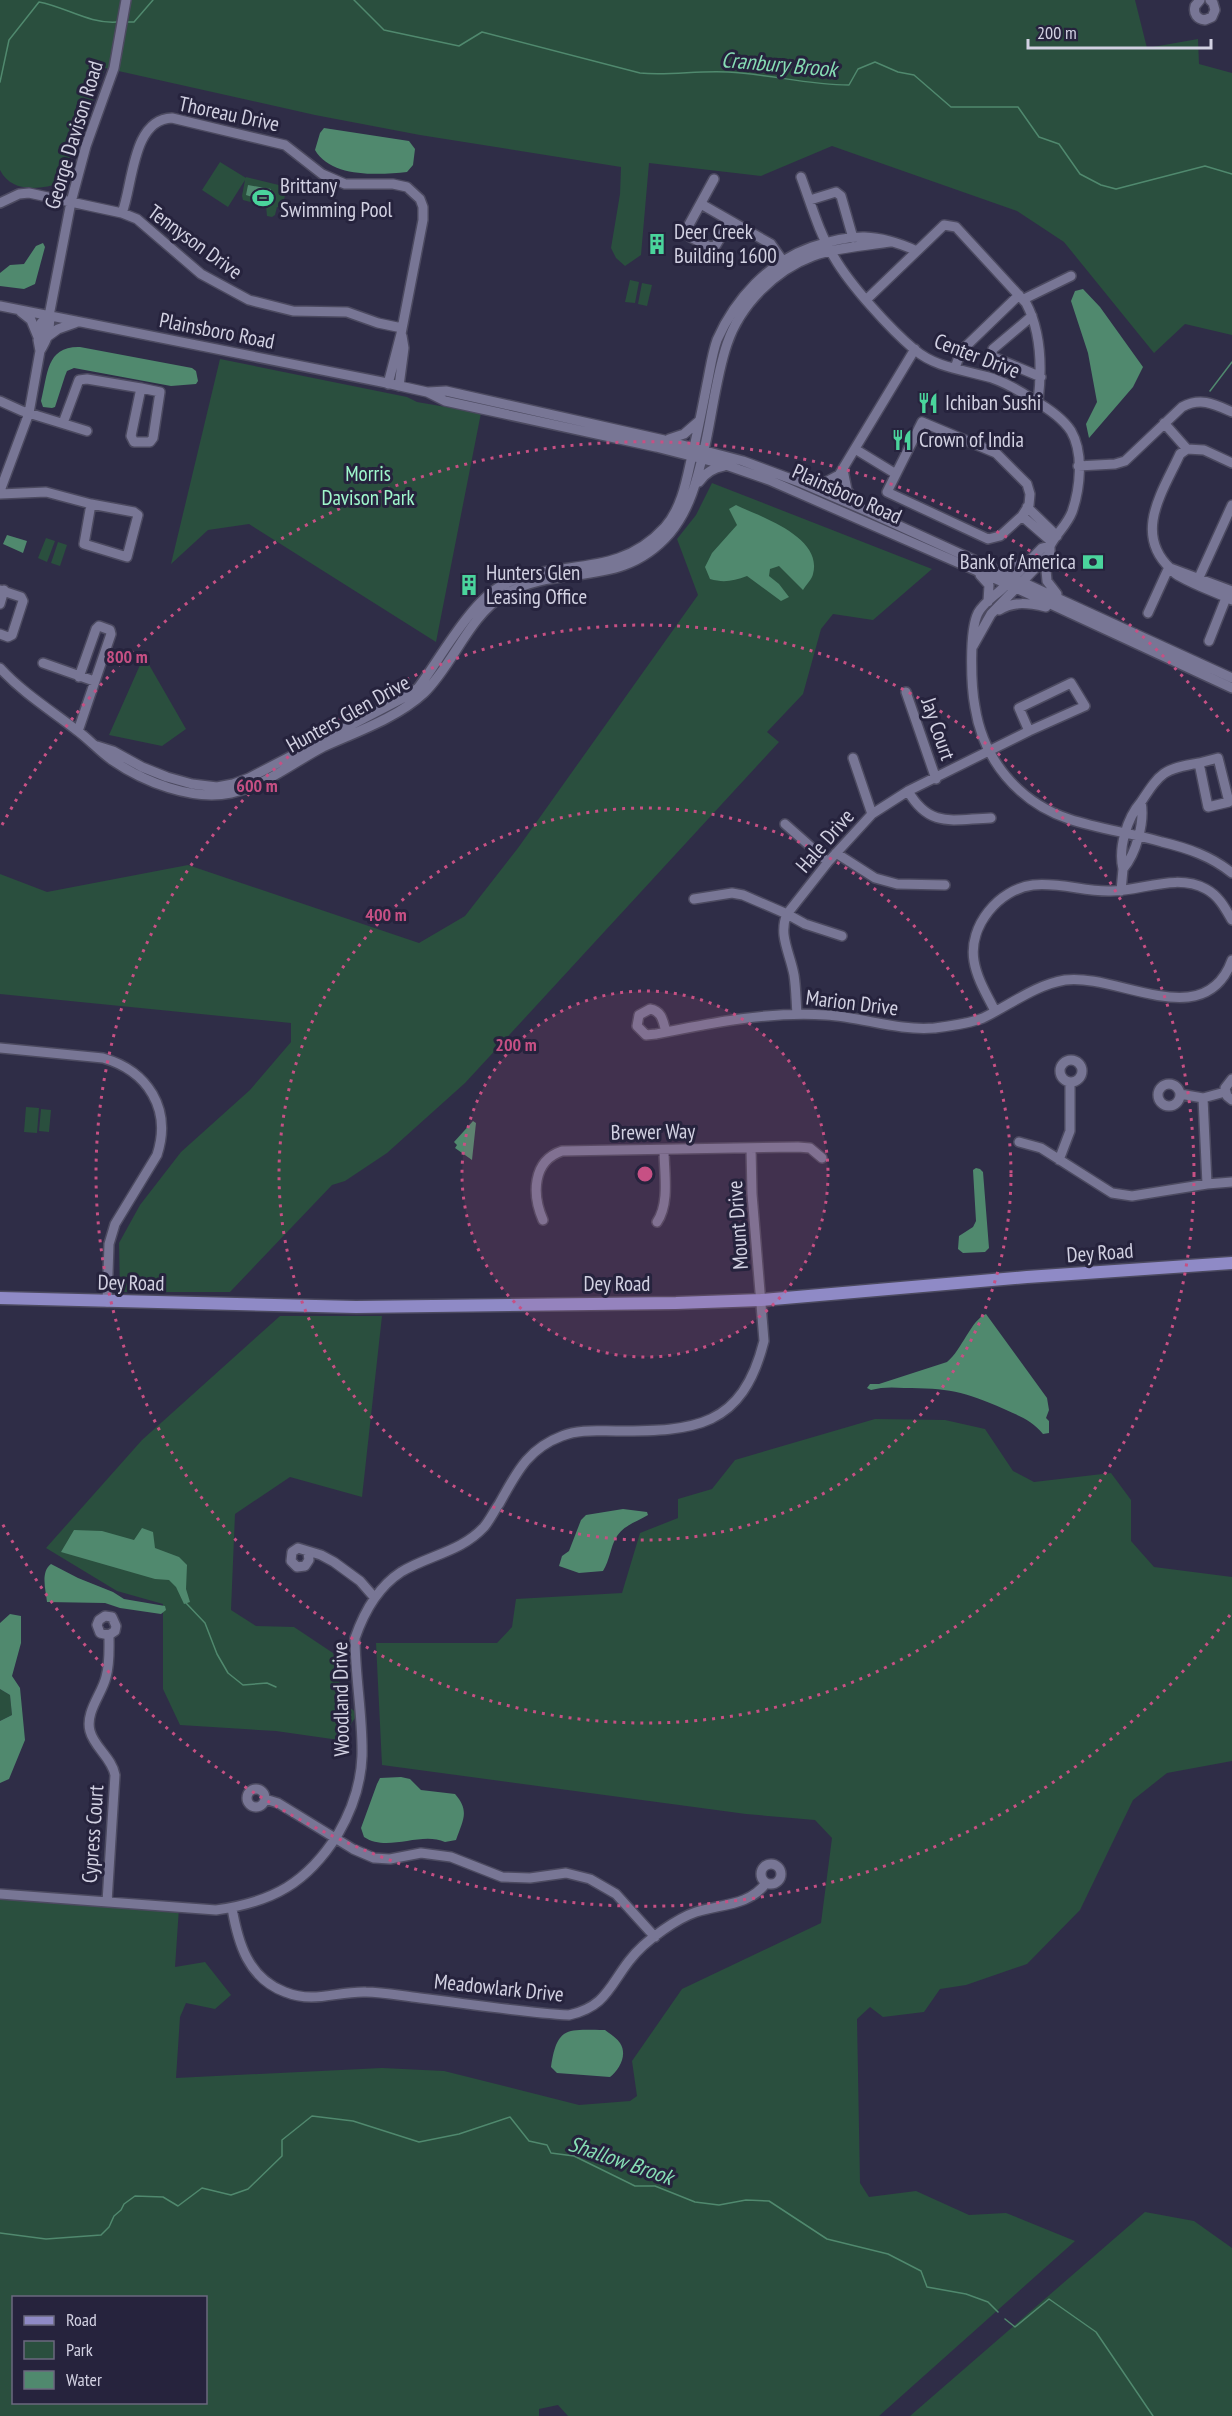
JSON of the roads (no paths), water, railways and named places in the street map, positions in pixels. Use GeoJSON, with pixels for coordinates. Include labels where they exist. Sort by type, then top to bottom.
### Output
{"type":"FeatureCollection","features":[{"type":"Feature","properties":{"kind":"main road","name":"Dey Road"},"geometry":{"type":"LineString","coordinates":[[0,1298],[356,1307],[676,1303],[761,1300],[1027,1277],[1232,1263]]}},
{"type":"Feature","properties":{"kind":"street"},"geometry":{"type":"LineString","coordinates":[[1197,1],[1194,9],[1196,15],[1205,20],[1212,17],[1215,10],[1210,0]]}},
{"type":"Feature","properties":{"kind":"street","name":"George Davison Road"},"geometry":{"type":"LineString","coordinates":[[0,493],[29,413],[43,337],[41,323],[49,316],[71,202],[86,146],[111,80],[126,3]]}},
{"type":"Feature","properties":{"kind":"street","name":"Thoreau Drive"},"geometry":{"type":"LineString","coordinates":[[122,213],[140,144],[150,127],[164,118],[285,144],[322,174],[345,184],[393,184],[407,187],[420,199],[424,212],[402,331],[388,384]]}},
{"type":"Feature","properties":{"kind":"street","name":"Center Drive"},"geometry":{"type":"LineString","coordinates":[[801,177],[828,247],[846,276],[915,350],[929,359],[995,379],[1038,402],[1062,420],[1076,443],[1077,491],[1072,511],[1053,541],[1050,553],[991,614],[973,646]]}},
{"type":"Feature","properties":{"kind":"street"},"geometry":{"type":"LineString","coordinates":[[714,179],[685,232],[710,247],[716,245],[730,221]]}},
{"type":"Feature","properties":{"kind":"street"},"geometry":{"type":"LineString","coordinates":[[810,200],[836,192],[841,196],[853,238]]}},
{"type":"Feature","properties":{"kind":"street","name":"Tennyson Drive"},"geometry":{"type":"LineString","coordinates":[[0,203],[19,194],[29,193],[122,213],[144,224],[201,274],[249,300],[293,311],[347,312],[402,331]]}},
{"type":"Feature","properties":{"kind":"street"},"geometry":{"type":"LineString","coordinates":[[701,204],[771,244],[785,265]]}},
{"type":"Feature","properties":{"kind":"street"},"geometry":{"type":"LineString","coordinates":[[867,299],[944,225],[956,227],[1022,297],[1032,316],[1041,359],[1038,402]]}},
{"type":"Feature","properties":{"kind":"street"},"geometry":{"type":"LineString","coordinates":[[698,453],[699,421],[711,364],[722,331],[743,297],[762,276],[853,238],[881,237],[917,251]]}},
{"type":"Feature","properties":{"kind":"street"},"geometry":{"type":"LineString","coordinates":[[828,247],[893,241]]}},
{"type":"Feature","properties":{"kind":"street"},"geometry":{"type":"LineString","coordinates":[[698,453],[732,332],[742,312],[785,265]]}},
{"type":"Feature","properties":{"kind":"street"},"geometry":{"type":"LineString","coordinates":[[955,368],[961,351],[1022,297],[1071,276]]}},
{"type":"Feature","properties":{"kind":"street","name":"Plainsboro Road"},"geometry":{"type":"LineString","coordinates":[[0,306],[399,386],[427,392],[445,401],[698,453],[802,483],[1002,571],[1011,581]]}},
{"type":"Feature","properties":{"kind":"street"},"geometry":{"type":"LineString","coordinates":[[19,310],[31,320],[43,337],[69,324],[80,322]]}},
{"type":"Feature","properties":{"kind":"street"},"geometry":{"type":"LineString","coordinates":[[1032,316],[993,349],[991,356],[1041,377]]}},
{"type":"Feature","properties":{"kind":"street","name":"Thoreau Drive"},"geometry":{"type":"LineString","coordinates":[[399,386],[404,348],[402,331]]}},
{"type":"Feature","properties":{"kind":"street","name":"Center Drive"},"geometry":{"type":"LineString","coordinates":[[843,470],[915,350]]}},
{"type":"Feature","properties":{"kind":"street"},"geometry":{"type":"LineString","coordinates":[[63,423],[79,380],[87,379],[141,388],[160,392],[153,438],[150,442],[134,442],[131,436],[141,388]]}},
{"type":"Feature","properties":{"kind":"street","name":"Plainsboro Road"},"geometry":{"type":"LineString","coordinates":[[427,392],[446,391],[664,440],[779,484],[974,570],[1066,601],[1232,678]]}},
{"type":"Feature","properties":{"kind":"street"},"geometry":{"type":"LineString","coordinates":[[0,401],[29,413],[87,431]]}},
{"type":"Feature","properties":{"kind":"street"},"geometry":{"type":"LineString","coordinates":[[1078,466],[1115,464],[1125,461],[1164,423],[1191,402],[1209,402],[1232,412]]}},
{"type":"Feature","properties":{"kind":"street"},"geometry":{"type":"LineString","coordinates":[[664,440],[680,436],[691,430],[699,421]]}},
{"type":"Feature","properties":{"kind":"street"},"geometry":{"type":"LineString","coordinates":[[922,422],[996,453],[1028,484],[1030,494],[1024,511],[1000,536],[988,539],[887,492],[896,474],[922,422]]}},
{"type":"Feature","properties":{"kind":"street"},"geometry":{"type":"LineString","coordinates":[[1164,423],[1187,449]]}},
{"type":"Feature","properties":{"kind":"street"},"geometry":{"type":"LineString","coordinates":[[855,449],[896,474]]}},
{"type":"Feature","properties":{"kind":"street"},"geometry":{"type":"LineString","coordinates":[[1209,641],[1230,595],[1169,567],[1161,560],[1151,525],[1155,510],[1180,454],[1187,449],[1204,450],[1232,463]]}},
{"type":"Feature","properties":{"kind":"street","name":"Hunters Glen Drive"},"geometry":{"type":"LineString","coordinates":[[0,668],[20,689],[78,731],[110,759],[135,773],[165,786],[190,793],[211,795],[233,793],[251,787],[316,751],[390,715],[425,692],[486,610],[505,594],[531,584],[624,566],[651,551],[680,520],[690,504],[698,453]]}},
{"type":"Feature","properties":{"kind":"street","name":"Hunters Glen Drive"},"geometry":{"type":"LineString","coordinates":[[97,746],[113,751],[142,767],[192,784],[217,787],[249,778],[405,697],[418,688],[482,601],[502,586],[536,574],[587,567],[619,559],[646,543],[665,527],[675,512],[698,453]]}},
{"type":"Feature","properties":{"kind":"street"},"geometry":{"type":"LineString","coordinates":[[694,489],[704,475],[716,467],[726,465]]}},
{"type":"Feature","properties":{"kind":"street"},"geometry":{"type":"LineString","coordinates":[[802,483],[828,482],[843,470]]}},
{"type":"Feature","properties":{"kind":"street"},"geometry":{"type":"LineString","coordinates":[[843,470],[845,485],[852,499],[869,512]]}},
{"type":"Feature","properties":{"kind":"street"},"geometry":{"type":"LineString","coordinates":[[0,493],[46,492],[134,512],[138,515],[127,557],[84,544],[91,504]]}},
{"type":"Feature","properties":{"kind":"street"},"geometry":{"type":"LineString","coordinates":[[1198,581],[1232,505]]}},
{"type":"Feature","properties":{"kind":"street"},"geometry":{"type":"LineString","coordinates":[[1024,511],[1053,541]]}},
{"type":"Feature","properties":{"kind":"street","name":"Center Drive"},"geometry":{"type":"LineString","coordinates":[[1053,541],[1042,548],[1011,581],[982,606],[975,620],[971,638],[973,694],[977,720],[989,753],[1010,782],[1032,801],[1050,811],[1070,819],[1198,852],[1232,873]]}},
{"type":"Feature","properties":{"kind":"street"},"geometry":{"type":"LineString","coordinates":[[1002,571],[1032,558]]}},
{"type":"Feature","properties":{"kind":"street"},"geometry":{"type":"LineString","coordinates":[[1045,559],[1047,581],[1054,592],[1066,601]]}},
{"type":"Feature","properties":{"kind":"street"},"geometry":{"type":"LineString","coordinates":[[1148,613],[1169,567]]}},
{"type":"Feature","properties":{"kind":"street"},"geometry":{"type":"LineString","coordinates":[[974,570],[989,585],[988,602]]}},
{"type":"Feature","properties":{"kind":"street","name":"Plainsboro Road"},"geometry":{"type":"LineString","coordinates":[[1020,585],[1067,613],[1232,688]]}},
{"type":"Feature","properties":{"kind":"street"},"geometry":{"type":"LineString","coordinates":[[0,604],[2,590],[21,597],[23,601],[12,635],[8,637],[0,634]]}},
{"type":"Feature","properties":{"kind":"street"},"geometry":{"type":"LineString","coordinates":[[991,614],[1010,604],[1025,602],[1067,613]]}},
{"type":"Feature","properties":{"kind":"street"},"geometry":{"type":"LineString","coordinates":[[78,731],[111,634],[110,630],[99,626],[96,628],[79,677]]}},
{"type":"Feature","properties":{"kind":"street"},"geometry":{"type":"LineString","coordinates":[[43,663],[94,681]]}},
{"type":"Feature","properties":{"kind":"street","name":"Hale Drive"},"geometry":{"type":"LineString","coordinates":[[787,914],[828,862],[872,814],[908,791],[1085,706],[1071,683],[1019,708],[1029,731]]}},
{"type":"Feature","properties":{"kind":"street","name":"Jay Court"},"geometry":{"type":"LineString","coordinates":[[906,692],[936,779]]}},
{"type":"Feature","properties":{"kind":"street"},"geometry":{"type":"LineString","coordinates":[[853,758],[872,814]]}},
{"type":"Feature","properties":{"kind":"street"},"geometry":{"type":"LineString","coordinates":[[1121,891],[1123,869],[1120,858],[1126,832],[1134,811],[1158,777],[1172,767],[1218,758],[1229,802],[1208,807],[1199,763]]}},
{"type":"Feature","properties":{"kind":"street"},"geometry":{"type":"LineString","coordinates":[[908,791],[915,803],[931,818],[991,818]]}},
{"type":"Feature","properties":{"kind":"street"},"geometry":{"type":"LineString","coordinates":[[1123,869],[1131,860],[1138,835],[1143,812],[1141,802]]}},
{"type":"Feature","properties":{"kind":"street"},"geometry":{"type":"LineString","coordinates":[[784,824],[828,862]]}},
{"type":"Feature","properties":{"kind":"street"},"geometry":{"type":"LineString","coordinates":[[836,853],[875,878],[897,884],[945,885]]}},
{"type":"Feature","properties":{"kind":"street"},"geometry":{"type":"LineString","coordinates":[[995,1011],[978,977],[973,958],[981,924],[993,905],[1010,892],[1032,885],[1061,885],[1088,890],[1121,891],[1186,882],[1205,889],[1215,896],[1224,904],[1232,920]]}},
{"type":"Feature","properties":{"kind":"street"},"geometry":{"type":"LineString","coordinates":[[694,899],[732,893],[742,895],[805,924],[842,936]]}},
{"type":"Feature","properties":{"kind":"street"},"geometry":{"type":"LineString","coordinates":[[787,914],[783,933],[796,984],[797,1014]]}},
{"type":"Feature","properties":{"kind":"street","name":"Marion Drive"},"geometry":{"type":"LineString","coordinates":[[666,1032],[797,1014],[829,1015],[910,1028],[933,1028],[969,1023],[1029,993],[1066,980],[1094,981],[1171,998],[1192,997],[1210,989],[1219,981],[1232,960]]}},
{"type":"Feature","properties":{"kind":"street"},"geometry":{"type":"LineString","coordinates":[[0,1048],[103,1058],[119,1062],[133,1070],[143,1081],[159,1109],[161,1144],[157,1155],[115,1224],[109,1244],[107,1302]]}},
{"type":"Feature","properties":{"kind":"street"},"geometry":{"type":"LineString","coordinates":[[1232,1079],[1226,1084],[1225,1092],[1232,1100]]}},
{"type":"Feature","properties":{"kind":"street"},"geometry":{"type":"LineString","coordinates":[[1059,1160],[1066,1147],[1070,1131],[1070,1082]]}},
{"type":"Feature","properties":{"kind":"street"},"geometry":{"type":"LineString","coordinates":[[1180,1094],[1203,1098],[1225,1092]]}},
{"type":"Feature","properties":{"kind":"street"},"geometry":{"type":"LineString","coordinates":[[1203,1098],[1207,1184]]}},
{"type":"Feature","properties":{"kind":"street"},"geometry":{"type":"LineString","coordinates":[[1019,1142],[1041,1148],[1112,1193],[1132,1196],[1232,1182]]}},
{"type":"Feature","properties":{"kind":"street","name":"Mount Drive"},"geometry":{"type":"LineString","coordinates":[[751,1148],[752,1194],[761,1300]]}},
{"type":"Feature","properties":{"kind":"street","name":"Brewer Way"},"geometry":{"type":"LineString","coordinates":[[543,1220],[536,1200],[539,1173],[544,1162],[551,1155],[562,1151],[810,1148],[822,1158]]}},
{"type":"Feature","properties":{"kind":"street"},"geometry":{"type":"LineString","coordinates":[[657,1222],[662,1215],[664,1205],[664,1150]]}},
{"type":"Feature","properties":{"kind":"street","name":"Woodland Drive"},"geometry":{"type":"LineString","coordinates":[[0,1894],[192,1910],[232,1908],[250,1905],[302,1878],[323,1857],[354,1801],[362,1756],[355,1638],[374,1597],[402,1571],[468,1542],[486,1526],[519,1468],[530,1454],[547,1443],[578,1431],[654,1431],[690,1428],[708,1421],[725,1410],[749,1383],[758,1363],[764,1341],[761,1300]]}},
{"type":"Feature","properties":{"kind":"street"},"geometry":{"type":"LineString","coordinates":[[308,1553],[321,1555],[334,1562],[360,1581],[374,1597]]}},
{"type":"Feature","properties":{"kind":"street","name":"Cypress Court"},"geometry":{"type":"LineString","coordinates":[[107,1902],[115,1775],[111,1762],[92,1737],[89,1725],[93,1708],[108,1672],[110,1635]]}},
{"type":"Feature","properties":{"kind":"street"},"geometry":{"type":"LineString","coordinates":[[265,1799],[278,1803],[363,1855],[374,1858],[390,1859],[421,1852],[451,1857],[502,1877],[530,1878],[566,1873],[577,1874],[603,1884],[616,1894],[655,1937]]}},
{"type":"Feature","properties":{"kind":"street","name":"Meadowlark Drive"},"geometry":{"type":"LineString","coordinates":[[232,1908],[236,1934],[249,1964],[271,1984],[284,1992],[316,1998],[366,1992],[569,2015],[583,2012],[606,1996],[628,1962],[640,1948],[655,1937],[694,1913],[749,1899],[759,1893],[766,1883]]}},
{"type":"Feature","properties":{"kind":"water"},"geometry":{"type":"Polygon","coordinates":[[[324,128],[409,141],[415,149],[413,165],[407,172],[383,174],[356,173],[332,166],[315,150],[320,133],[324,128]]]}},
{"type":"Feature","properties":{"kind":"water"},"geometry":{"type":"Polygon","coordinates":[[[248,185],[271,189],[268,202],[246,195],[248,185]]]}},
{"type":"Feature","properties":{"kind":"water"},"geometry":{"type":"Polygon","coordinates":[[[43,243],[45,247],[35,284],[24,289],[0,286],[0,273],[10,265],[24,264],[36,246],[43,243]]]}},
{"type":"Feature","properties":{"kind":"water"},"geometry":{"type":"Polygon","coordinates":[[[1083,289],[1100,307],[1143,367],[1133,387],[1089,438],[1086,424],[1097,402],[1088,353],[1071,301],[1075,291],[1083,289]]]}},
{"type":"Feature","properties":{"kind":"water"},"geometry":{"type":"Polygon","coordinates":[[[80,347],[192,368],[196,371],[198,381],[196,384],[171,386],[74,368],[67,371],[55,407],[43,407],[41,401],[50,364],[61,351],[80,347]]]}},
{"type":"Feature","properties":{"kind":"water"},"geometry":{"type":"Polygon","coordinates":[[[736,505],[788,530],[809,549],[814,561],[813,574],[803,590],[779,566],[770,569],[769,576],[789,597],[781,601],[747,576],[728,581],[710,579],[705,567],[712,553],[737,525],[729,509],[736,505]]]}},
{"type":"Feature","properties":{"kind":"water"},"geometry":{"type":"Polygon","coordinates":[[[7,535],[27,541],[23,553],[3,544],[7,535]]]}},
{"type":"Feature","properties":{"kind":"water"},"geometry":{"type":"Polygon","coordinates":[[[473,1121],[476,1123],[472,1160],[455,1148],[457,1145],[454,1142],[473,1121]]]}},
{"type":"Feature","properties":{"kind":"water"},"geometry":{"type":"Polygon","coordinates":[[[976,1168],[983,1172],[989,1248],[985,1252],[963,1253],[958,1249],[959,1236],[973,1227],[976,1221],[973,1170],[976,1168]]]}},
{"type":"Feature","properties":{"kind":"water"},"geometry":{"type":"Polygon","coordinates":[[[986,1314],[1047,1398],[1049,1410],[1046,1418],[1049,1421],[1049,1433],[1043,1434],[1020,1416],[966,1394],[932,1389],[891,1387],[871,1390],[867,1388],[870,1384],[879,1384],[947,1362],[976,1322],[986,1314]]]}},
{"type":"Feature","properties":{"kind":"water"},"geometry":{"type":"Polygon","coordinates":[[[623,1509],[647,1512],[648,1515],[626,1527],[619,1534],[603,1571],[579,1573],[559,1566],[562,1556],[569,1551],[581,1520],[586,1515],[623,1509]]]}},
{"type":"Feature","properties":{"kind":"water"},"geometry":{"type":"Polygon","coordinates":[[[142,1528],[153,1532],[155,1548],[179,1557],[187,1565],[186,1589],[190,1602],[184,1604],[176,1587],[169,1580],[155,1579],[61,1552],[74,1530],[102,1531],[134,1540],[142,1528]]]}},
{"type":"Feature","properties":{"kind":"water"},"geometry":{"type":"Polygon","coordinates":[[[51,1564],[124,1599],[165,1606],[166,1610],[161,1614],[120,1608],[105,1603],[47,1602],[45,1577],[51,1564]]]}},
{"type":"Feature","properties":{"kind":"water"},"geometry":{"type":"Polygon","coordinates":[[[10,1614],[21,1616],[21,1643],[12,1676],[20,1688],[25,1740],[9,1779],[0,1783],[0,1721],[12,1715],[10,1695],[0,1689],[0,1623],[10,1614]]]}},
{"type":"Feature","properties":{"kind":"water"},"geometry":{"type":"Polygon","coordinates":[[[380,1778],[410,1779],[421,1790],[455,1794],[464,1811],[456,1840],[445,1842],[425,1839],[383,1843],[364,1837],[361,1828],[380,1778]]]}},
{"type":"Feature","properties":{"kind":"water"},"geometry":{"type":"Polygon","coordinates":[[[605,2030],[619,2041],[623,2052],[619,2066],[610,2077],[557,2073],[551,2067],[557,2044],[566,2033],[605,2030]]]}},
{"type":"Feature","properties":{"kind":"waterway","name":"Cranbury Brook"},"geometry":{"type":"LineString","coordinates":[[125,22],[134,22],[153,0]]}},
{"type":"Feature","properties":{"kind":"waterway","name":"Cranbury Brook"},"geometry":{"type":"LineString","coordinates":[[354,0],[384,30],[459,46],[482,32],[640,73],[728,72],[849,85],[858,69],[875,62],[898,72],[914,75],[951,107],[1018,107],[1039,137],[1059,144],[1080,174],[1101,185],[1116,189],[1205,166],[1232,174]]}},
{"type":"Feature","properties":{"kind":"waterway","name":"Cranbury Brook"},"geometry":{"type":"LineString","coordinates":[[0,82],[9,40],[39,2],[87,18],[117,22]]}},
{"type":"Feature","properties":{"kind":"waterway"},"geometry":{"type":"LineString","coordinates":[[1210,391],[1232,362]]}},
{"type":"Feature","properties":{"kind":"waterway"},"geometry":{"type":"LineString","coordinates":[[186,1603],[205,1623],[217,1654],[228,1673],[243,1685],[267,1683],[276,1687]]}},
{"type":"Feature","properties":{"kind":"waterway","name":"Shallow Brook"},"geometry":{"type":"LineString","coordinates":[[0,2233],[46,2239],[101,2235],[124,2204],[135,2196],[163,2197],[178,2206],[202,2188],[231,2195],[248,2189],[282,2156],[282,2140],[312,2116],[353,2121],[419,2142],[459,2134],[510,2117],[529,2141],[547,2145],[551,2153],[574,2156],[635,2186],[655,2186],[695,2202],[719,2205],[746,2200],[769,2201],[827,2239],[888,2254],[921,2271],[927,2287],[966,2294],[988,2302],[998,2312]]}},
{"type":"Feature","properties":{"kind":"waterway","name":"Shallow Brook"},"geometry":{"type":"LineString","coordinates":[[1005,2319],[1015,2327],[1049,2299],[1096,2332],[1153,2416]]}},
{"type":"Feature","properties":{"kind":"place","name":"Brittany Swimming Pool"},"geometry":{"type":"Point","coordinates":[263,198]}},
{"type":"Feature","properties":{"kind":"place","name":"Deer Creek Building 1600"},"geometry":{"type":"Point","coordinates":[657,244]}},
{"type":"Feature","properties":{"kind":"place","name":"Ichiban Sushi"},"geometry":{"type":"Point","coordinates":[928,403]}},
{"type":"Feature","properties":{"kind":"place","name":"Crown of India"},"geometry":{"type":"Point","coordinates":[902,440]}},
{"type":"Feature","properties":{"kind":"place","name":"Bank of America"},"geometry":{"type":"Point","coordinates":[1093,562]}},
{"type":"Feature","properties":{"kind":"place","name":"Hunters Glen Leasing Office"},"geometry":{"type":"Point","coordinates":[469,585]}},
{"type":"Feature","properties":{"kind":"park label","name":"Morris Davison Park"},"geometry":{"type":"Point","coordinates":[368,486]}}]}
